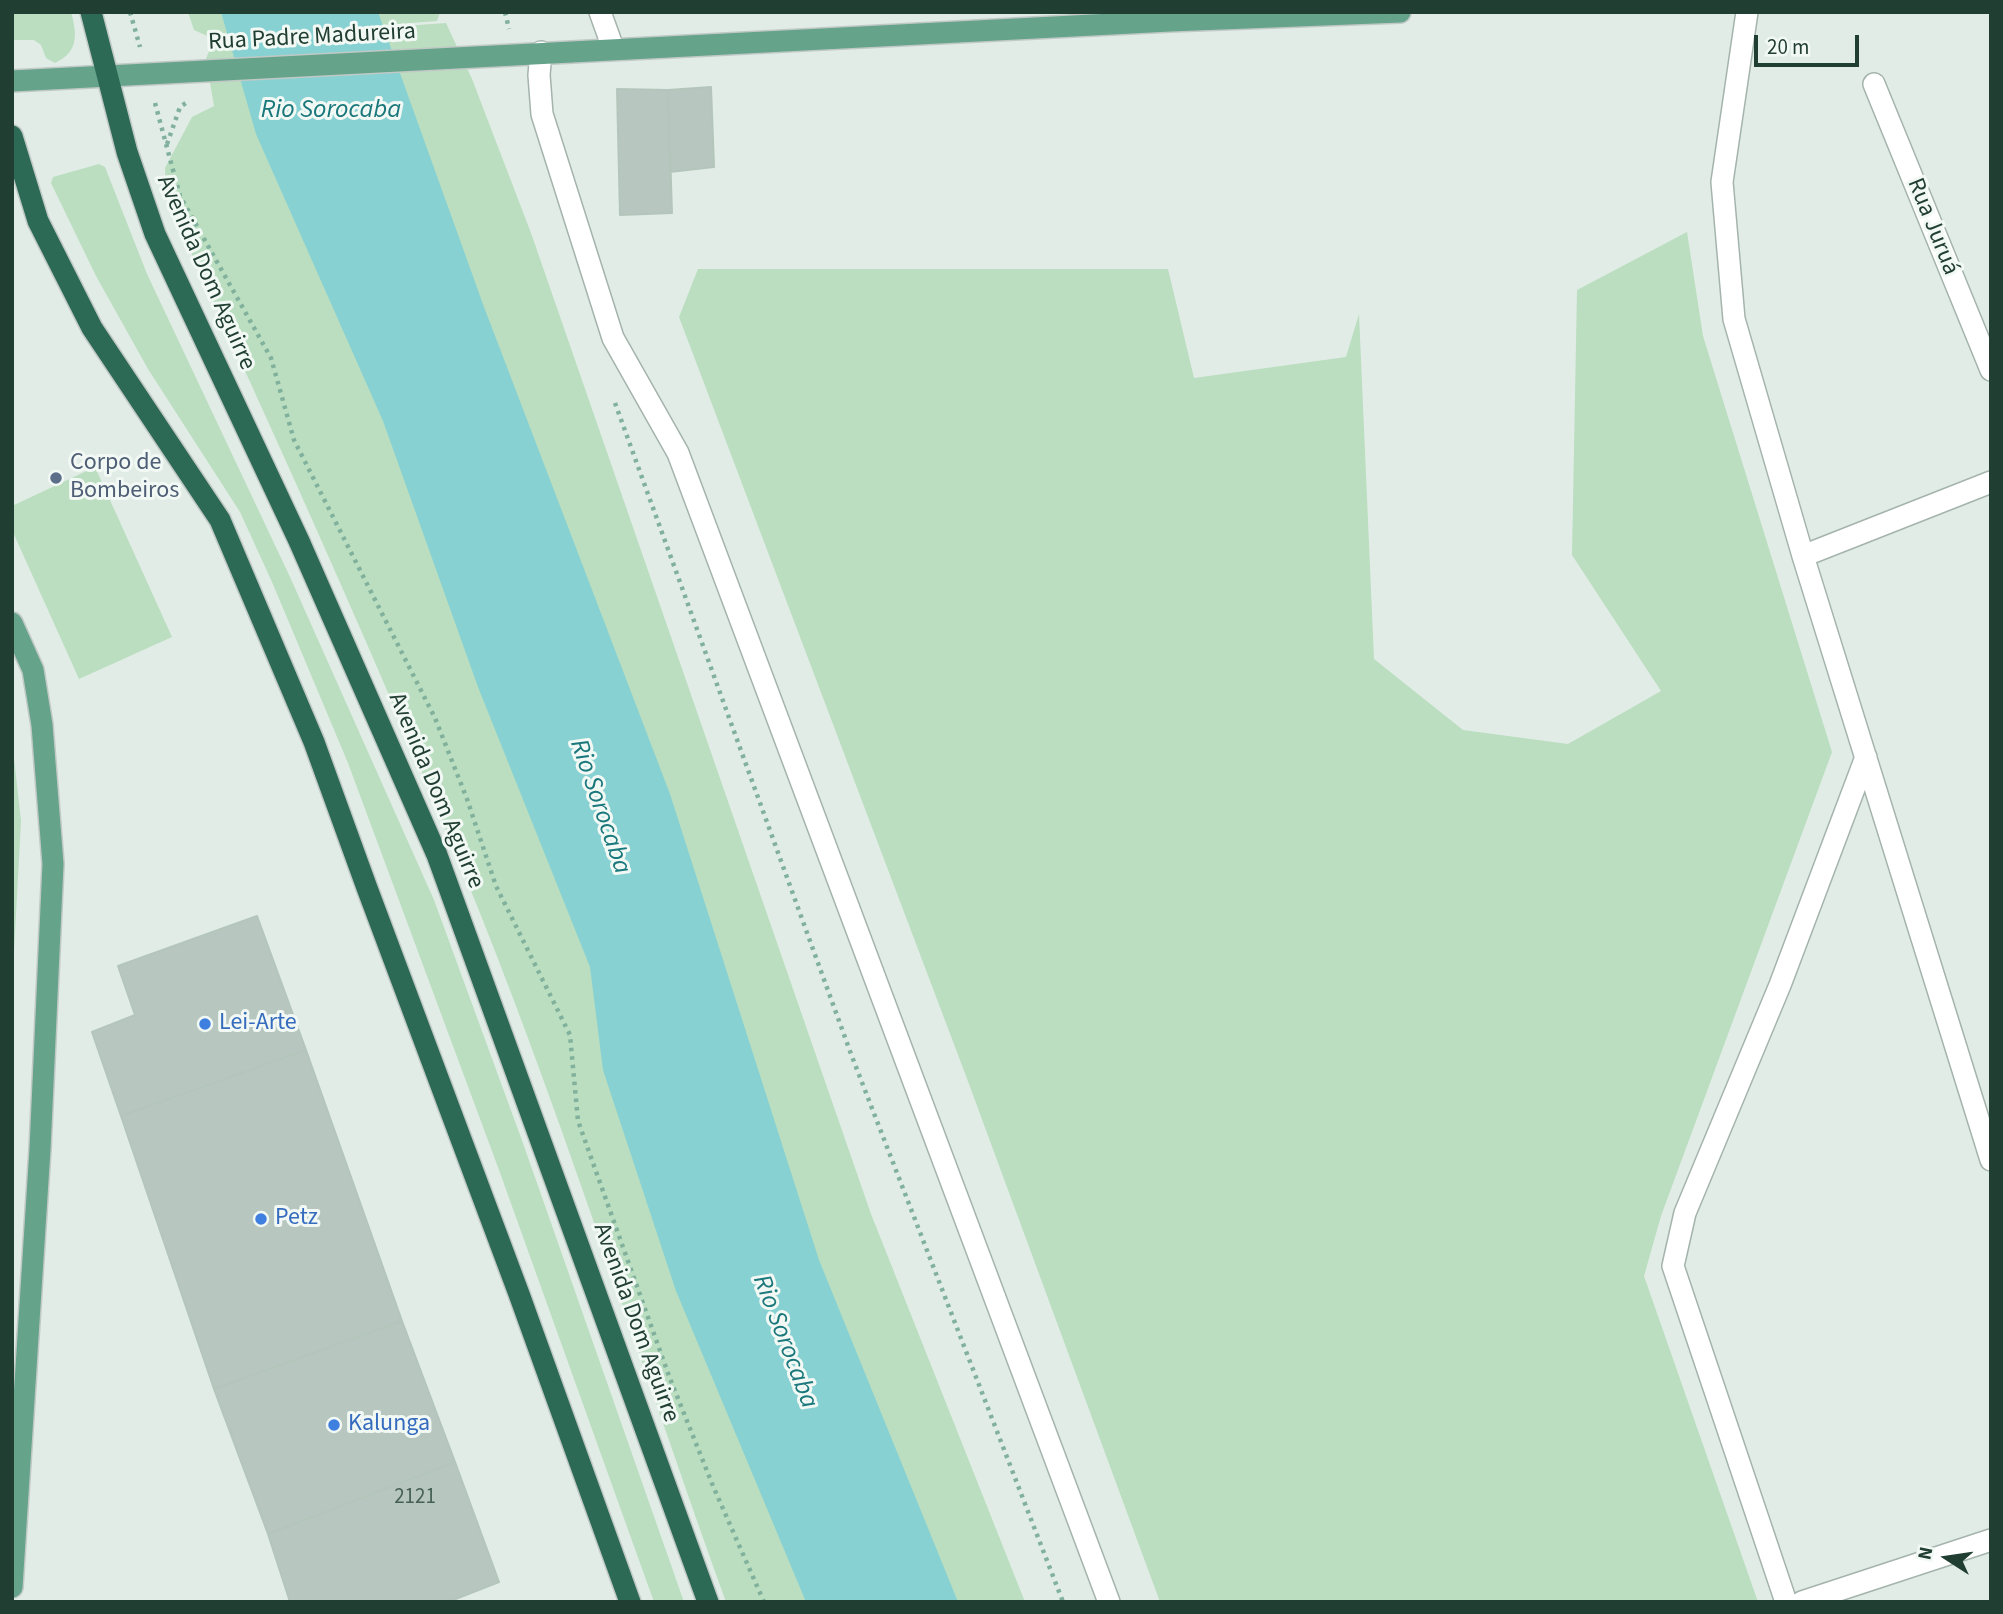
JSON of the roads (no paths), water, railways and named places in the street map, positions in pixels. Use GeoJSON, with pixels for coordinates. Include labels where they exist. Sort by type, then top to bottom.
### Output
{"type":"FeatureCollection","features":[{"type":"Feature","properties":{"kind":"highway","name":"Avenida Dom Aguirre"},"geometry":{"type":"LineString","coordinates":[[91,12],[132,169],[155,234],[299,541],[437,855],[708,1602]]}},
{"type":"Feature","properties":{"kind":"highway"},"geometry":{"type":"LineString","coordinates":[[12,136],[38,221],[92,328],[220,520],[314,742],[519,1294],[629,1602]]}},
{"type":"Feature","properties":{"kind":"main road","name":"Rua Padre Madureira"},"geometry":{"type":"LineString","coordinates":[[12,81],[1167,16],[1400,12]]}},
{"type":"Feature","properties":{"kind":"main road"},"geometry":{"type":"LineString","coordinates":[[12,623],[33,670],[40,714],[53,864],[40,1149],[12,1587]]}},
{"type":"Feature","properties":{"kind":"street"},"geometry":{"type":"LineString","coordinates":[[600,12],[613,48]]}},
{"type":"Feature","properties":{"kind":"street"},"geometry":{"type":"LineString","coordinates":[[1747,12],[1722,182],[1734,318],[1803,556],[1991,1160]]}},
{"type":"Feature","properties":{"kind":"street"},"geometry":{"type":"LineString","coordinates":[[541,52],[539,75],[542,114],[613,338],[678,453],[1109,1602]]}},
{"type":"Feature","properties":{"kind":"street","name":"Rua Juruá"},"geometry":{"type":"LineString","coordinates":[[1874,84],[1991,370]]}},
{"type":"Feature","properties":{"kind":"street"},"geometry":{"type":"LineString","coordinates":[[1803,556],[1991,482]]}},
{"type":"Feature","properties":{"kind":"street"},"geometry":{"type":"LineString","coordinates":[[1786,1602],[1672,1266],[1685,1213],[1780,985],[1866,757]]}},
{"type":"Feature","properties":{"kind":"street"},"geometry":{"type":"LineString","coordinates":[[1802,1602],[1991,1540]]}},
{"type":"Feature","properties":{"kind":"water","name":"Rio Sorocaba"},"geometry":{"type":"Polygon","coordinates":[[[221,12],[378,12],[484,307],[670,794],[819,1260],[958,1602],[806,1602],[676,1291],[603,1070],[590,967],[478,687],[383,421],[256,134],[221,12]]]}},
{"type":"Feature","properties":{"kind":"place","name":"Corpo de Bombeiros"},"geometry":{"type":"Point","coordinates":[56,478]}},
{"type":"Feature","properties":{"kind":"place","name":"Lei-Arte"},"geometry":{"type":"Point","coordinates":[205,1024]}},
{"type":"Feature","properties":{"kind":"place","name":"Petz"},"geometry":{"type":"Point","coordinates":[261,1219]}},
{"type":"Feature","properties":{"kind":"place","name":"Kalunga"},"geometry":{"type":"Point","coordinates":[334,1425]}}]}
